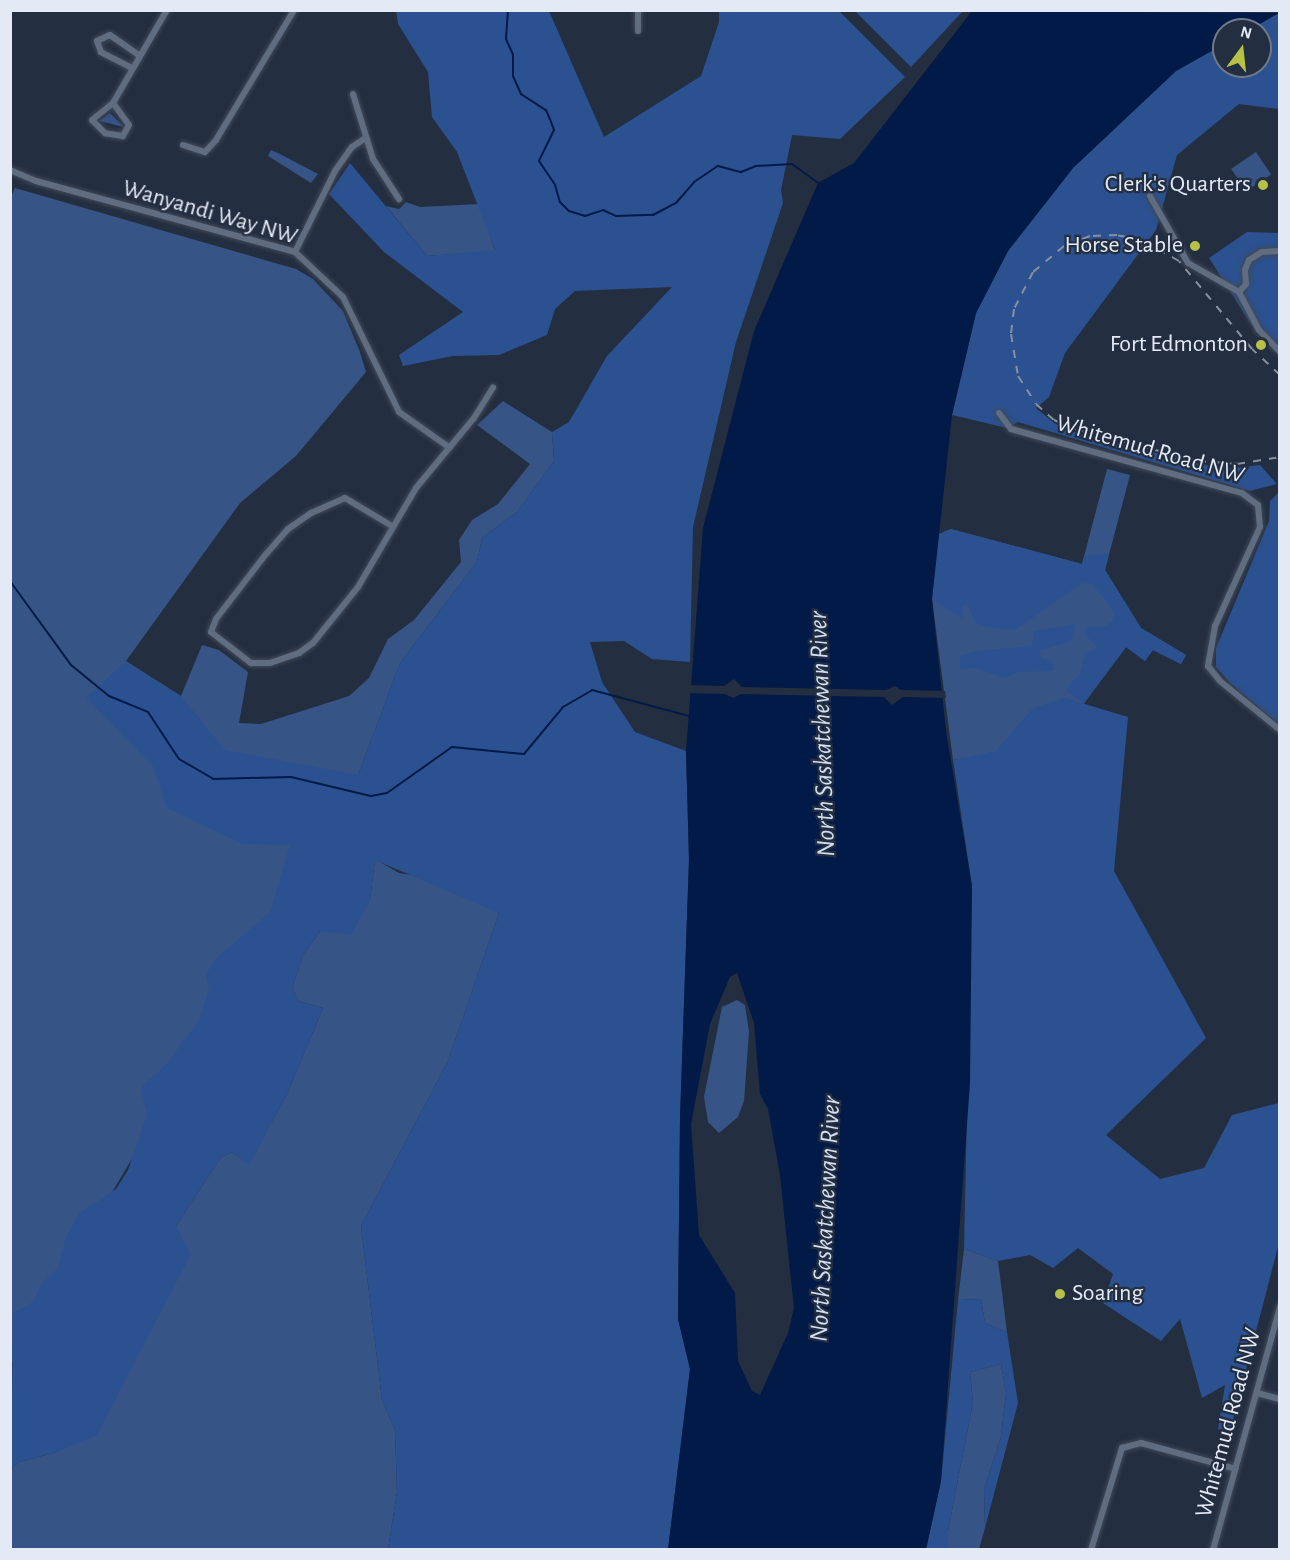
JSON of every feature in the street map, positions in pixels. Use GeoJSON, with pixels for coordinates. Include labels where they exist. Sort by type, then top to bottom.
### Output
{"type":"FeatureCollection","features":[{"type":"Feature","properties":{"kind":"street"},"geometry":{"type":"LineString","coordinates":[[113,103],[129,125],[123,136],[105,133],[92,120],[113,103],[167,10]]}},
{"type":"Feature","properties":{"kind":"street"},"geometry":{"type":"LineString","coordinates":[[638,10],[638,31]]}},
{"type":"Feature","properties":{"kind":"street"},"geometry":{"type":"LineString","coordinates":[[183,145],[205,152],[216,140],[291,12]]}},
{"type":"Feature","properties":{"kind":"street"},"geometry":{"type":"LineString","coordinates":[[132,68],[101,52],[97,41],[110,35],[139,55]]}},
{"type":"Feature","properties":{"kind":"street"},"geometry":{"type":"LineString","coordinates":[[353,94],[360,109],[364,139],[399,199]]}},
{"type":"Feature","properties":{"kind":"street"},"geometry":{"type":"LineString","coordinates":[[295,252],[335,171],[352,147],[364,139]]}},
{"type":"Feature","properties":{"kind":"street","name":"Wanyandi Way NW"},"geometry":{"type":"LineString","coordinates":[[10,171],[48,184],[295,252],[344,297],[399,412],[450,448]]}},
{"type":"Feature","properties":{"kind":"street"},"geometry":{"type":"LineString","coordinates":[[1150,196],[1188,263],[1239,292],[1259,330],[1280,352]]}},
{"type":"Feature","properties":{"kind":"street"},"geometry":{"type":"LineString","coordinates":[[1239,292],[1246,284],[1245,270],[1250,260],[1262,252],[1280,251]]}},
{"type":"Feature","properties":{"kind":"street"},"geometry":{"type":"LineString","coordinates":[[392,526],[345,498],[311,513],[288,529],[266,554],[216,620],[211,632],[251,663],[270,663],[299,653],[313,643],[358,587],[416,488],[450,448],[493,387]]}},
{"type":"Feature","properties":{"kind":"street","name":"Whitemud Road NW"},"geometry":{"type":"LineString","coordinates":[[999,413],[1011,429],[1242,493],[1258,505],[1260,527],[1209,646],[1208,666],[1213,675],[1280,730]]}},
{"type":"Feature","properties":{"kind":"street","name":"Whitemud Road NW"},"geometry":{"type":"LineString","coordinates":[[1213,1550],[1280,1306]]}},
{"type":"Feature","properties":{"kind":"street"},"geometry":{"type":"LineString","coordinates":[[1257,1393],[1280,1399]]}},
{"type":"Feature","properties":{"kind":"street"},"geometry":{"type":"LineString","coordinates":[[1091,1550],[1122,1448],[1141,1443],[1236,1469]]}},
{"type":"Feature","properties":{"kind":"shaded area"},"geometry":{"type":"Polygon","coordinates":[[[396,11],[549,11],[604,137],[701,76],[719,22],[719,11],[839,11],[905,77],[840,139],[792,135],[781,190],[783,203],[736,342],[693,527],[690,662],[652,659],[624,641],[590,642],[602,682],[635,732],[686,751],[689,859],[680,1118],[678,1319],[690,1369],[668,1549],[388,1549],[397,1492],[395,1430],[382,1400],[361,1226],[448,1061],[499,913],[375,860],[370,900],[351,935],[320,931],[303,955],[292,988],[299,1001],[323,1008],[287,1094],[249,1165],[232,1152],[221,1157],[176,1226],[191,1254],[97,1435],[57,1452],[19,1462],[11,1469],[13,1313],[33,1302],[42,1283],[58,1268],[66,1237],[79,1214],[116,1189],[128,1170],[147,1115],[141,1090],[144,1084],[165,1066],[200,1019],[209,988],[206,974],[217,958],[270,912],[290,845],[243,844],[167,808],[153,766],[86,698],[125,662],[181,696],[225,750],[358,775],[400,663],[477,562],[482,538],[517,512],[554,461],[552,432],[569,422],[607,356],[672,287],[575,291],[555,309],[547,335],[499,355],[453,356],[403,366],[399,355],[463,312],[384,252],[329,194],[350,163],[427,256],[495,250],[457,152],[432,117],[428,72],[398,24],[396,11]]]}},
{"type":"Feature","properties":{"kind":"shaded area"},"geometry":{"type":"Polygon","coordinates":[[[855,11],[963,11],[911,67],[855,11]]]}},
{"type":"Feature","properties":{"kind":"shaded area"},"geometry":{"type":"Polygon","coordinates":[[[1279,13],[1279,109],[1239,104],[1177,155],[1156,230],[1065,353],[1049,397],[1036,408],[1054,423],[1077,433],[1227,469],[1260,465],[1277,484],[1250,491],[1018,422],[1007,428],[952,415],[976,313],[1008,251],[1073,168],[1176,71],[1212,51],[1212,78],[1272,78],[1272,18],[1270,18],[1279,13]]]}},
{"type":"Feature","properties":{"kind":"shaded area"},"geometry":{"type":"Polygon","coordinates":[[[110,113],[124,127],[99,121],[110,113]]]}},
{"type":"Feature","properties":{"kind":"shaded area"},"geometry":{"type":"Polygon","coordinates":[[[271,150],[318,174],[311,183],[268,156],[271,150]]]}},
{"type":"Feature","properties":{"kind":"shaded area"},"geometry":{"type":"Polygon","coordinates":[[[1256,152],[1271,174],[1246,191],[1231,169],[1256,152]]]}},
{"type":"Feature","properties":{"kind":"shaded area"},"geometry":{"type":"Polygon","coordinates":[[[15,188],[296,269],[313,279],[343,311],[360,352],[366,372],[296,456],[240,503],[126,661],[181,696],[202,645],[219,650],[248,672],[239,723],[261,724],[349,696],[369,678],[388,639],[414,620],[461,562],[459,540],[472,520],[498,504],[530,464],[477,425],[503,401],[552,432],[554,461],[517,512],[482,538],[477,562],[400,663],[358,775],[11,1364],[10,199],[15,188]]]}},
{"type":"Feature","properties":{"kind":"shaded area"},"geometry":{"type":"Polygon","coordinates":[[[406,202],[420,207],[479,204],[495,251],[427,256],[386,206],[399,209],[406,202]]]}},
{"type":"Feature","properties":{"kind":"shaded area"},"geometry":{"type":"Polygon","coordinates":[[[1247,232],[1279,233],[1279,350],[1256,332],[1209,258],[1247,232]]]}},
{"type":"Feature","properties":{"kind":"shaded area"},"geometry":{"type":"Polygon","coordinates":[[[1107,469],[1130,475],[1105,570],[1141,628],[1186,655],[1181,664],[1153,650],[1145,661],[1126,647],[1054,744],[953,760],[932,599],[939,534],[951,529],[1082,564],[1107,469]]]}},
{"type":"Feature","properties":{"kind":"shaded area"},"geometry":{"type":"Polygon","coordinates":[[[1279,492],[1279,724],[1231,684],[1216,667],[1216,648],[1269,521],[1270,501],[1279,492]]]}},
{"type":"Feature","properties":{"kind":"shaded area"},"geometry":{"type":"Polygon","coordinates":[[[951,529],[1082,564],[1084,556],[1109,554],[1105,570],[1141,628],[1186,655],[1181,664],[1153,650],[1145,661],[1126,647],[1084,703],[1067,691],[1080,674],[1085,653],[1098,648],[1085,634],[1086,627],[1106,626],[1113,620],[1114,613],[1105,599],[1092,584],[1082,583],[1015,630],[981,626],[974,620],[967,603],[962,606],[962,618],[932,599],[939,534],[951,529]]]}},
{"type":"Feature","properties":{"kind":"shaded area"},"geometry":{"type":"Polygon","coordinates":[[[1075,624],[1071,641],[1039,651],[1042,659],[1053,661],[1053,671],[1018,672],[1005,678],[975,668],[960,669],[960,656],[976,651],[1032,646],[1034,631],[1075,624]]]}},
{"type":"Feature","properties":{"kind":"shaded area"},"geometry":{"type":"Polygon","coordinates":[[[1065,698],[1128,717],[1114,871],[1206,1038],[1106,1135],[1160,1179],[1204,1168],[1232,1115],[1279,1103],[1279,1243],[1230,1431],[1218,1429],[1225,1385],[1202,1398],[1180,1319],[1161,1341],[1103,1303],[1113,1274],[1078,1248],[1053,1268],[1030,1255],[998,1261],[964,1249],[972,886],[953,760],[996,751],[1033,708],[1065,698]]]}},
{"type":"Feature","properties":{"kind":"shaded area"},"geometry":{"type":"Polygon","coordinates":[[[375,859],[399,873],[429,878],[499,913],[448,1061],[361,1226],[382,1400],[395,1430],[397,1492],[388,1549],[11,1550],[11,1469],[19,1462],[57,1452],[176,1226],[221,1157],[232,1152],[249,1164],[287,1094],[323,1008],[299,1001],[292,988],[303,955],[320,931],[370,900],[375,859]]]}},
{"type":"Feature","properties":{"kind":"shaded area"},"geometry":{"type":"Polygon","coordinates":[[[737,1000],[745,1005],[749,1032],[744,1101],[738,1117],[719,1133],[708,1122],[704,1097],[722,1007],[737,1000]]]}},
{"type":"Feature","properties":{"kind":"shaded area"},"geometry":{"type":"Polygon","coordinates":[[[964,1249],[998,1261],[1007,1332],[985,1323],[981,1299],[958,1300],[964,1249]]]}},
{"type":"Feature","properties":{"kind":"shaded area"},"geometry":{"type":"Polygon","coordinates":[[[981,1299],[985,1323],[1007,1332],[1018,1403],[985,1528],[984,1489],[1001,1437],[1006,1393],[1001,1364],[970,1372],[973,1402],[948,1531],[948,1549],[926,1550],[941,1481],[958,1300],[981,1299]]]}},
{"type":"Feature","properties":{"kind":"shaded area"},"geometry":{"type":"Polygon","coordinates":[[[1001,1364],[1006,1393],[1001,1437],[984,1489],[985,1528],[979,1549],[948,1550],[948,1531],[973,1402],[970,1372],[1001,1364]]]}},
{"type":"Feature","properties":{"kind":"water","name":"North Saskatchewan River"},"geometry":{"type":"Polygon","coordinates":[[[972,11],[1279,13],[1270,18],[1212,18],[1212,51],[1176,71],[1073,168],[1008,251],[976,313],[952,415],[932,599],[946,731],[972,886],[970,1083],[941,1481],[926,1549],[668,1550],[690,1369],[678,1319],[680,1118],[689,859],[686,751],[703,528],[754,331],[818,183],[854,163],[972,11]],[[737,973],[730,977],[710,1024],[691,1124],[699,1235],[735,1293],[738,1361],[752,1391],[760,1395],[788,1333],[794,1308],[780,1175],[768,1109],[760,1094],[754,1023],[737,973]]]}},
{"type":"Feature","properties":{"kind":"pier"},"geometry":{"type":"Polygon","coordinates":[[[734,679],[742,687],[886,690],[895,686],[901,690],[945,691],[946,698],[903,697],[892,705],[884,697],[741,694],[733,698],[725,694],[686,693],[687,685],[724,686],[734,679]]]}},
{"type":"Feature","properties":{"kind":"waterway"},"geometry":{"type":"LineString","coordinates":[[508,10],[506,39],[513,55],[513,76],[521,94],[546,110],[551,122],[554,130],[539,161],[555,185],[560,202],[569,211],[585,216],[603,210],[616,216],[653,215],[676,203],[694,182],[718,166],[741,172],[756,166],[792,164],[818,183]]}},
{"type":"Feature","properties":{"kind":"waterway"},"geometry":{"type":"LineString","coordinates":[[10,581],[71,665],[109,696],[148,712],[179,759],[213,779],[291,777],[371,796],[387,793],[452,747],[524,754],[563,707],[592,690],[689,716]]}},
{"type":"Feature","properties":{"kind":"railway"},"geometry":{"type":"LineString","coordinates":[[1280,375],[1252,349],[1179,261],[1142,240],[1117,235],[1090,236],[1064,246],[1033,272],[1014,309],[1011,334],[1018,376],[1036,404],[1054,420],[1078,430],[1198,461],[1237,464],[1280,457]]}},
{"type":"Feature","properties":{"kind":"place","name":"Clerk's Quarters"},"geometry":{"type":"Point","coordinates":[1263,185]}},
{"type":"Feature","properties":{"kind":"place","name":"Horse Stable"},"geometry":{"type":"Point","coordinates":[1195,246]}},
{"type":"Feature","properties":{"kind":"place","name":"Fort Edmonton"},"geometry":{"type":"Point","coordinates":[1261,345]}},
{"type":"Feature","properties":{"kind":"place","name":"Soaring"},"geometry":{"type":"Point","coordinates":[1060,1294]}}]}
